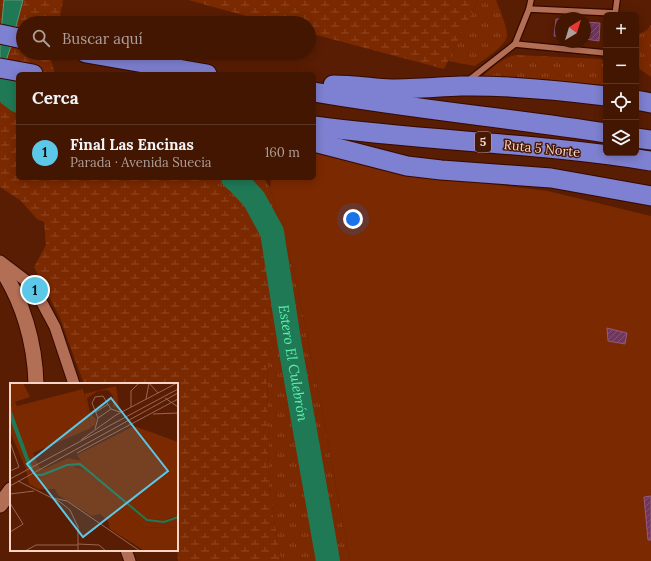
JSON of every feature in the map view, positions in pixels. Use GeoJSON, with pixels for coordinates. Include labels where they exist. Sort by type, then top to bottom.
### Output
{"type":"FeatureCollection","features":[{"type":"Feature","properties":{"kind":"highway"},"geometry":{"type":"LineString","coordinates":[[0,34],[16,38]]}},
{"type":"Feature","properties":{"kind":"highway"},"geometry":{"type":"LineString","coordinates":[[128,60],[196,72]]}},
{"type":"Feature","properties":{"kind":"highway"},"geometry":{"type":"LineString","coordinates":[[0,68],[22,72]]}},
{"type":"Feature","properties":{"kind":"highway"},"geometry":{"type":"LineString","coordinates":[[316,84],[392,89],[461,86],[546,89],[603,96]]}},
{"type":"Feature","properties":{"kind":"highway","name":"Ruta 5 Norte"},"geometry":{"type":"LineString","coordinates":[[316,92],[371,102],[514,119],[603,133]]}},
{"type":"Feature","properties":{"kind":"highway","name":"Ruta 5 Norte"},"geometry":{"type":"LineString","coordinates":[[316,126],[404,136],[563,149],[651,161]]}},
{"type":"Feature","properties":{"kind":"highway"},"geometry":{"type":"LineString","coordinates":[[639,138],[651,140]]}},
{"type":"Feature","properties":{"kind":"highway"},"geometry":{"type":"LineString","coordinates":[[316,143],[407,166],[551,178],[651,196]]}},
{"type":"Feature","properties":{"kind":"main road"},"geometry":{"type":"LineString","coordinates":[[0,267],[12,288],[27,324],[35,363],[36,383]]}},
{"type":"Feature","properties":{"kind":"main road"},"geometry":{"type":"LineString","coordinates":[[0,505],[10,491]]}},
{"type":"Feature","properties":{"kind":"street"},"geometry":{"type":"LineString","coordinates":[[0,261],[33,286],[56,327],[74,383]]}},
{"type":"Feature","properties":{"kind":"street"},"geometry":{"type":"LineString","coordinates":[[126,551],[130,561]]}},
{"type":"Feature","properties":{"kind":"lane"},"geometry":{"type":"LineString","coordinates":[[461,86],[515,44],[531,0]]}},
{"type":"Feature","properties":{"kind":"lane"},"geometry":{"type":"LineString","coordinates":[[615,12],[617,0]]}},
{"type":"Feature","properties":{"kind":"lane"},"geometry":{"type":"LineString","coordinates":[[529,9],[603,13]]}},
{"type":"Feature","properties":{"kind":"lane"},"geometry":{"type":"LineString","coordinates":[[515,44],[603,53]]}},
{"type":"Feature","properties":{"kind":"green space"},"geometry":{"type":"Polygon","coordinates":[[[0,0],[63,0],[60,16],[16,16],[16,60],[51,60],[54,72],[16,72],[16,74],[10,75],[2,93],[16,114],[16,180],[210,180],[233,198],[264,249],[274,343],[267,358],[269,487],[281,561],[178,561],[178,383],[84,383],[60,318],[34,267],[46,245],[44,222],[37,219],[20,200],[0,187],[0,0]]]}},
{"type":"Feature","properties":{"kind":"green space"},"geometry":{"type":"Polygon","coordinates":[[[188,0],[478,0],[444,69],[316,35],[316,16],[247,16],[188,0]]]}},
{"type":"Feature","properties":{"kind":"green space"},"geometry":{"type":"Polygon","coordinates":[[[478,0],[496,0],[507,33],[506,40],[494,52],[475,66],[448,61],[478,0]]]}},
{"type":"Feature","properties":{"kind":"green space"},"geometry":{"type":"Polygon","coordinates":[[[651,25],[651,77],[639,68],[639,34],[647,30],[651,25]]]}},
{"type":"Feature","properties":{"kind":"green space"},"geometry":{"type":"Polygon","coordinates":[[[513,56],[601,59],[603,61],[603,85],[483,76],[503,60],[513,56]]]}},
{"type":"Feature","properties":{"kind":"green space"},"geometry":{"type":"Polygon","coordinates":[[[10,75],[16,77],[16,114],[2,93],[10,75]]]}},
{"type":"Feature","properties":{"kind":"green space"},"geometry":{"type":"Polygon","coordinates":[[[316,153],[432,177],[548,191],[651,216],[651,561],[350,561],[318,389],[293,268],[270,188],[271,180],[316,180],[316,153]]]}},
{"type":"Feature","properties":{"kind":"green space"},"geometry":{"type":"Polygon","coordinates":[[[210,180],[265,180],[270,188],[293,268],[318,389],[350,561],[281,561],[269,487],[267,358],[274,343],[233,198],[210,180]]]}},
{"type":"Feature","properties":{"kind":"shaded area"},"geometry":{"type":"Polygon","coordinates":[[[4,0],[23,0],[19,16],[16,16],[16,26],[0,79],[0,42],[4,0]]]}},
{"type":"Feature","properties":{"kind":"building"},"geometry":{"type":"Polygon","coordinates":[[[591,22],[600,23],[599,41],[591,40],[591,22]]]}},
{"type":"Feature","properties":{"kind":"building"},"geometry":{"type":"Polygon","coordinates":[[[607,328],[627,333],[625,344],[608,341],[607,328]]]}},
{"type":"Feature","properties":{"kind":"building"},"geometry":{"type":"Polygon","coordinates":[[[651,496],[651,540],[648,540],[644,497],[651,496]]]}},
{"type":"Feature","properties":{"kind":"waterway","name":"Estero El Culebrón"},"geometry":{"type":"LineString","coordinates":[[0,80],[10,95],[16,100]]}},
{"type":"Feature","properties":{"kind":"waterway","name":"Estero El Culebrón"},"geometry":{"type":"LineString","coordinates":[[236,180],[254,199],[272,232],[290,346],[328,561]]}},
{"type":"Feature","properties":{"kind":"place","name":"Final Las Encinas"},"geometry":{"type":"Point","coordinates":[35,290]}}]}
